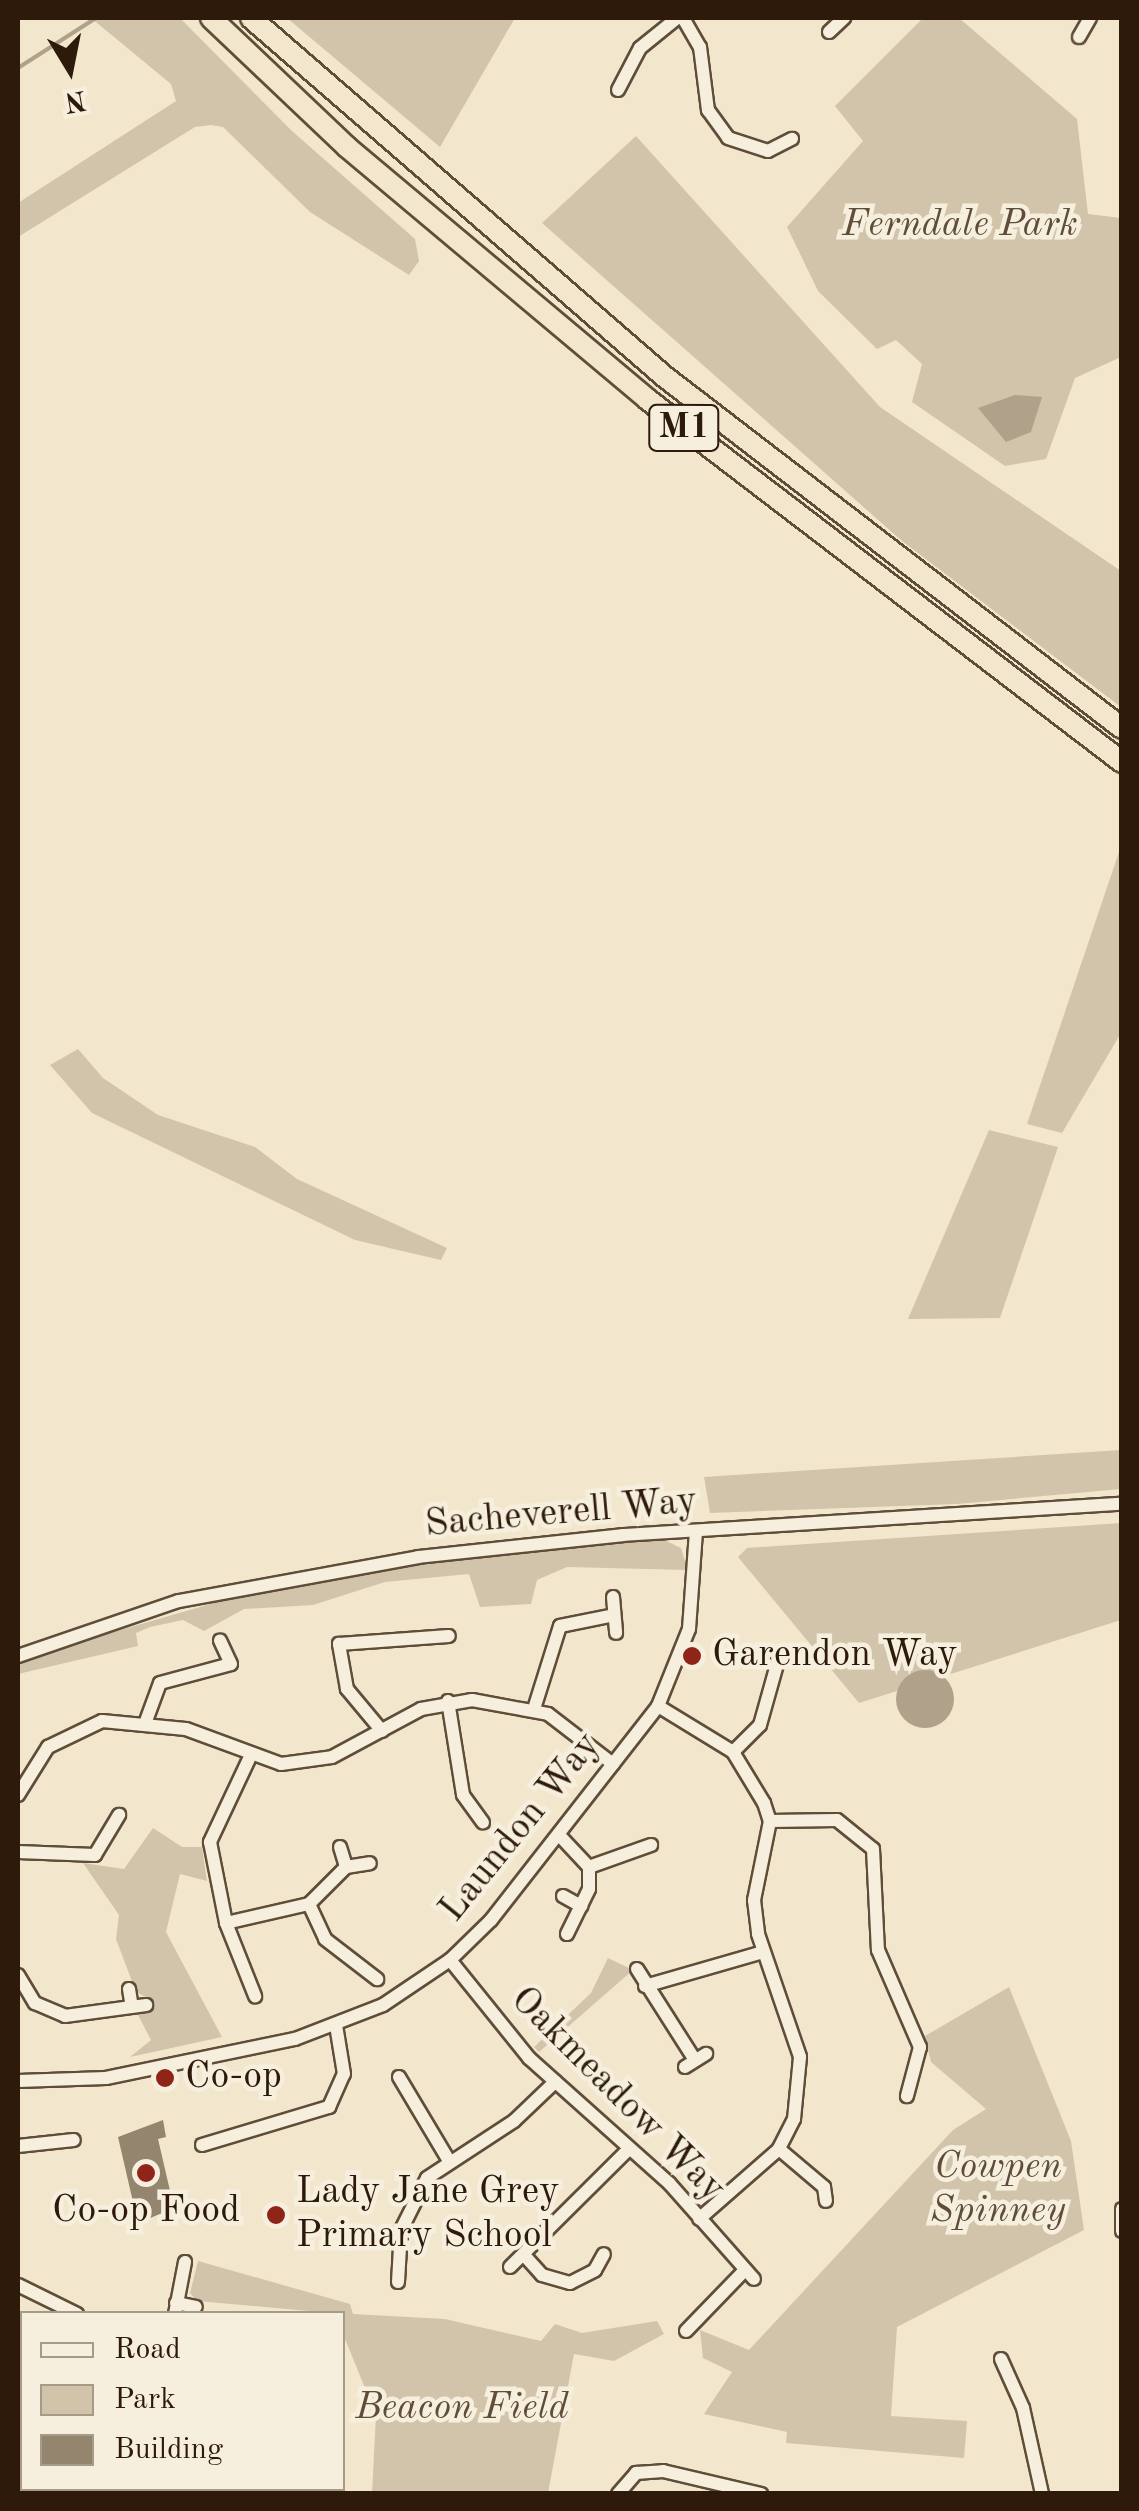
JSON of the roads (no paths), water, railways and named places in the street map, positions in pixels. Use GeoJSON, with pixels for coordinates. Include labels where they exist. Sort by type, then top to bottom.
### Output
{"type":"FeatureCollection","features":[{"type":"Feature","properties":{"kind":"highway","name":"M1"},"geometry":{"type":"LineString","coordinates":[[211,18],[346,147],[647,398],[1122,762]]}},
{"type":"Feature","properties":{"kind":"highway","name":"M1"},"geometry":{"type":"LineString","coordinates":[[251,18],[666,377],[1122,728]]}},
{"type":"Feature","properties":{"kind":"street"},"geometry":{"type":"LineString","coordinates":[[643,18],[657,29]]}},
{"type":"Feature","properties":{"kind":"street"},"geometry":{"type":"LineString","coordinates":[[618,90],[657,29],[680,18],[700,47],[708,110],[728,138],[768,151],[792,139]]}},
{"type":"Feature","properties":{"kind":"street"},"geometry":{"type":"LineString","coordinates":[[828,32],[844,18]]}},
{"type":"Feature","properties":{"kind":"street"},"geometry":{"type":"LineString","coordinates":[[1079,37],[1090,18]]}},
{"type":"Feature","properties":{"kind":"street","name":"Sacheverell Way"},"geometry":{"type":"LineString","coordinates":[[18,1656],[136,1612],[222,1591],[499,1546],[1122,1504]]}},
{"type":"Feature","properties":{"kind":"street","name":"Laundon Way"},"geometry":{"type":"LineString","coordinates":[[18,2081],[106,2078],[336,2025],[450,1960],[559,1835],[658,1706],[686,1644],[696,1531]]}},
{"type":"Feature","properties":{"kind":"street"},"geometry":{"type":"LineString","coordinates":[[612,1598],[616,1633]]}},
{"type":"Feature","properties":{"kind":"street"},"geometry":{"type":"LineString","coordinates":[[534,1709],[560,1626],[614,1615]]}},
{"type":"Feature","properties":{"kind":"street"},"geometry":{"type":"LineString","coordinates":[[382,1732],[347,1689],[339,1644],[449,1636]]}},
{"type":"Feature","properties":{"kind":"street"},"geometry":{"type":"LineString","coordinates":[[146,1721],[160,1682],[231,1664],[220,1640]]}},
{"type":"Feature","properties":{"kind":"street"},"geometry":{"type":"LineString","coordinates":[[733,1752],[760,1726],[778,1661]]}},
{"type":"Feature","properties":{"kind":"street"},"geometry":{"type":"LineString","coordinates":[[756,1676],[774,1680]]}},
{"type":"Feature","properties":{"kind":"street"},"geometry":{"type":"LineString","coordinates":[[448,1701],[457,1797],[483,1823]]}},
{"type":"Feature","properties":{"kind":"street"},"geometry":{"type":"LineString","coordinates":[[18,1794],[32,1765],[68,1732],[102,1721],[146,1721],[186,1729],[249,1759],[312,1761],[448,1701],[534,1709],[613,1764]]}},
{"type":"Feature","properties":{"kind":"street"},"geometry":{"type":"LineString","coordinates":[[658,1706],[733,1752],[770,1821],[754,1900],[762,1952],[800,2056],[799,2096],[779,2149],[698,2218]]}},
{"type":"Feature","properties":{"kind":"street"},"geometry":{"type":"LineString","coordinates":[[249,1759],[210,1842],[226,1924],[252,1971],[255,1996]]}},
{"type":"Feature","properties":{"kind":"street"},"geometry":{"type":"LineString","coordinates":[[18,1852],[94,1855],[119,1815]]}},
{"type":"Feature","properties":{"kind":"street"},"geometry":{"type":"LineString","coordinates":[[770,1821],[838,1820],[873,1849],[878,1950],[916,2033],[917,2072],[907,2096]]}},
{"type":"Feature","properties":{"kind":"street"},"geometry":{"type":"LineString","coordinates":[[559,1835],[589,1866]]}},
{"type":"Feature","properties":{"kind":"street"},"geometry":{"type":"LineString","coordinates":[[589,1866],[651,1846]]}},
{"type":"Feature","properties":{"kind":"street"},"geometry":{"type":"LineString","coordinates":[[340,1847],[346,1866]]}},
{"type":"Feature","properties":{"kind":"street"},"geometry":{"type":"LineString","coordinates":[[226,1924],[309,1904],[346,1866],[370,1863]]}},
{"type":"Feature","properties":{"kind":"street"},"geometry":{"type":"LineString","coordinates":[[567,1934],[581,1906],[589,1866]]}},
{"type":"Feature","properties":{"kind":"street"},"geometry":{"type":"LineString","coordinates":[[563,1896],[581,1906]]}},
{"type":"Feature","properties":{"kind":"street"},"geometry":{"type":"LineString","coordinates":[[309,1904],[325,1939],[377,1979]]}},
{"type":"Feature","properties":{"kind":"street"},"geometry":{"type":"LineString","coordinates":[[644,1986],[762,1952]]}},
{"type":"Feature","properties":{"kind":"street"},"geometry":{"type":"LineString","coordinates":[[365,1969],[376,1957]]}},
{"type":"Feature","properties":{"kind":"street","name":"Oakmeadow Way"},"geometry":{"type":"LineString","coordinates":[[450,1960],[554,2082],[698,2218],[749,2275],[686,2331]]}},
{"type":"Feature","properties":{"kind":"street"},"geometry":{"type":"LineString","coordinates":[[638,1969],[644,1986],[695,2060]]}},
{"type":"Feature","properties":{"kind":"street"},"geometry":{"type":"LineString","coordinates":[[18,1975],[49,2012],[139,2006],[129,1989]]}},
{"type":"Feature","properties":{"kind":"street"},"geometry":{"type":"LineString","coordinates":[[202,2145],[329,2108],[344,2074],[336,2025]]}},
{"type":"Feature","properties":{"kind":"street"},"geometry":{"type":"LineString","coordinates":[[414,2065],[396,2079],[449,2161]]}},
{"type":"Feature","properties":{"kind":"street"},"geometry":{"type":"LineString","coordinates":[[917,2072],[935,2076]]}},
{"type":"Feature","properties":{"kind":"street"},"geometry":{"type":"LineString","coordinates":[[398,2282],[406,2214],[449,2161],[514,2120],[554,2082]]}},
{"type":"Feature","properties":{"kind":"street"},"geometry":{"type":"LineString","coordinates":[[18,2146],[74,2140]]}},
{"type":"Feature","properties":{"kind":"street"},"geometry":{"type":"LineString","coordinates":[[779,2149],[829,2190]]}},
{"type":"Feature","properties":{"kind":"street"},"geometry":{"type":"LineString","coordinates":[[510,2267],[628,2150]]}},
{"type":"Feature","properties":{"kind":"street"},"geometry":{"type":"LineString","coordinates":[[1122,2209],[1122,2231]]}},
{"type":"Feature","properties":{"kind":"street"},"geometry":{"type":"LineString","coordinates":[[524,2255],[556,2282],[595,2270],[604,2254]]}},
{"type":"Feature","properties":{"kind":"street"},"geometry":{"type":"LineString","coordinates":[[185,2262],[175,2308],[196,2307]]}},
{"type":"Feature","properties":{"kind":"street"},"geometry":{"type":"LineString","coordinates":[[382,2267],[398,2267]]}},
{"type":"Feature","properties":{"kind":"street"},"geometry":{"type":"LineString","coordinates":[[595,2270],[609,2282]]}},
{"type":"Feature","properties":{"kind":"street"},"geometry":{"type":"LineString","coordinates":[[18,2284],[71,2311]]}},
{"type":"Feature","properties":{"kind":"street"},"geometry":{"type":"LineString","coordinates":[[1001,2359],[1023,2408],[1042,2494]]}},
{"type":"Feature","properties":{"kind":"street"},"geometry":{"type":"LineString","coordinates":[[618,2494],[636,2473],[662,2471],[761,2494]]}},
{"type":"Feature","properties":{"kind":"waterway"},"geometry":{"type":"LineString","coordinates":[[18,68],[96,18]]}},
{"type":"Feature","properties":{"kind":"place","name":"Garendon Way"},"geometry":{"type":"Point","coordinates":[692,1656]}},
{"type":"Feature","properties":{"kind":"place","name":"Co-op"},"geometry":{"type":"Point","coordinates":[165,2078]}},
{"type":"Feature","properties":{"kind":"place","name":"Co-op Food"},"geometry":{"type":"Point","coordinates":[146,2173]}},
{"type":"Feature","properties":{"kind":"place","name":"Lady Jane Grey Primary School"},"geometry":{"type":"Point","coordinates":[276,2215]}},
{"type":"Feature","properties":{"kind":"park label","name":"Ferndale Park"},"geometry":{"type":"Point","coordinates":[960,226]}},
{"type":"Feature","properties":{"kind":"park label","name":"Cowpen Spinney"},"geometry":{"type":"Point","coordinates":[998,2190]}},
{"type":"Feature","properties":{"kind":"park label","name":"Beacon Field"},"geometry":{"type":"Point","coordinates":[462,2409]}}]}
